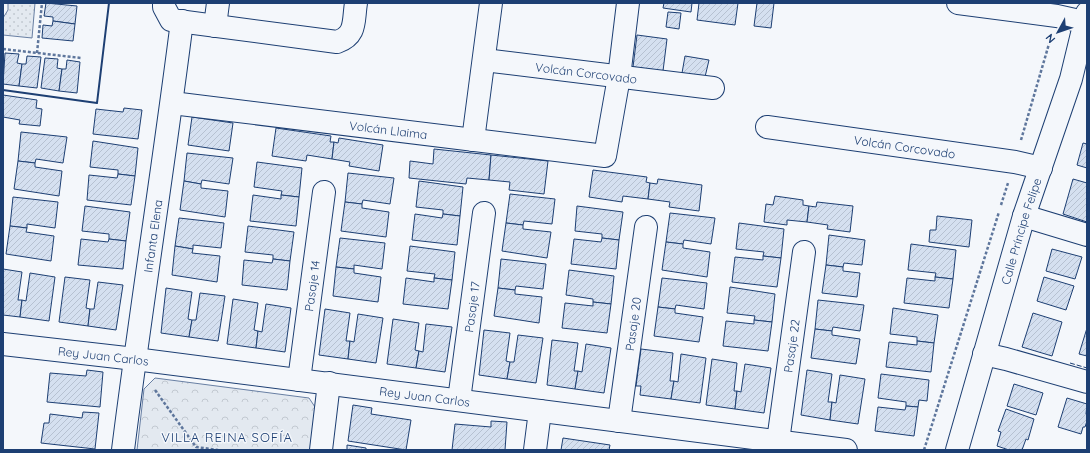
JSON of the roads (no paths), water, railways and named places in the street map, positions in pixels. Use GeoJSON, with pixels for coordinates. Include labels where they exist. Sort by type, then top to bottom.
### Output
{"type":"FeatureCollection","features":[{"type":"Feature","properties":{"kind":"street"},"geometry":{"type":"LineString","coordinates":[[164,3],[164,7],[171,20],[337,42],[346,39],[352,31],[356,3]]}},
{"type":"Feature","properties":{"kind":"street"},"geometry":{"type":"LineString","coordinates":[[215,26],[218,3]]}},
{"type":"Feature","properties":{"kind":"street"},"geometry":{"type":"LineString","coordinates":[[473,140],[491,3]]}},
{"type":"Feature","properties":{"kind":"street"},"geometry":{"type":"LineString","coordinates":[[619,77],[628,3]]}},
{"type":"Feature","properties":{"kind":"street"},"geometry":{"type":"LineString","coordinates":[[958,3],[1057,16],[1086,17]]}},
{"type":"Feature","properties":{"kind":"street","name":"Calle Príncipe Felipe"},"geometry":{"type":"LineString","coordinates":[[957,450],[1024,216],[1041,168],[1079,81],[1086,17]]}},
{"type":"Feature","properties":{"kind":"street","name":"Infanta Elena"},"geometry":{"type":"LineString","coordinates":[[124,450],[135,359],[172,103],[182,21]]}},
{"type":"Feature","properties":{"kind":"street","name":"Volcán Corcovado"},"geometry":{"type":"LineString","coordinates":[[484,60],[713,88]]}},
{"type":"Feature","properties":{"kind":"street","name":"Volcán Llaima"},"geometry":{"type":"LineString","coordinates":[[172,103],[606,156],[619,77]]}},
{"type":"Feature","properties":{"kind":"street","name":"Volcán Corcovado"},"geometry":{"type":"LineString","coordinates":[[768,127],[1015,162],[1041,168]]}},
{"type":"Feature","properties":{"kind":"street","name":"Pasaje 14"},"geometry":{"type":"LineString","coordinates":[[299,380],[324,192]]}},
{"type":"Feature","properties":{"kind":"street","name":"Pasaje 17"},"geometry":{"type":"LineString","coordinates":[[460,400],[484,213]]}},
{"type":"Feature","properties":{"kind":"street"},"geometry":{"type":"LineString","coordinates":[[1024,216],[1087,235]]}},
{"type":"Feature","properties":{"kind":"street","name":"Pasaje 20"},"geometry":{"type":"LineString","coordinates":[[619,421],[646,227]]}},
{"type":"Feature","properties":{"kind":"street","name":"Pasaje 22"},"geometry":{"type":"LineString","coordinates":[[778,441],[804,252]]}},
{"type":"Feature","properties":{"kind":"street","name":"Rey Juan Carlos"},"geometry":{"type":"LineString","coordinates":[[3,344],[329,383],[619,421],[725,442],[778,441],[846,450]]}},
{"type":"Feature","properties":{"kind":"street"},"geometry":{"type":"LineString","coordinates":[[984,354],[1087,382]]}},
{"type":"Feature","properties":{"kind":"street"},"geometry":{"type":"LineString","coordinates":[[321,450],[329,383]]}},
{"type":"Feature","properties":{"kind":"street"},"geometry":{"type":"LineString","coordinates":[[535,450],[540,411]]}},
{"type":"Feature","properties":{"kind":"district","name":"VILLA REINA SOFÍA"},"geometry":{"type":"Point","coordinates":[227,437]}}]}
